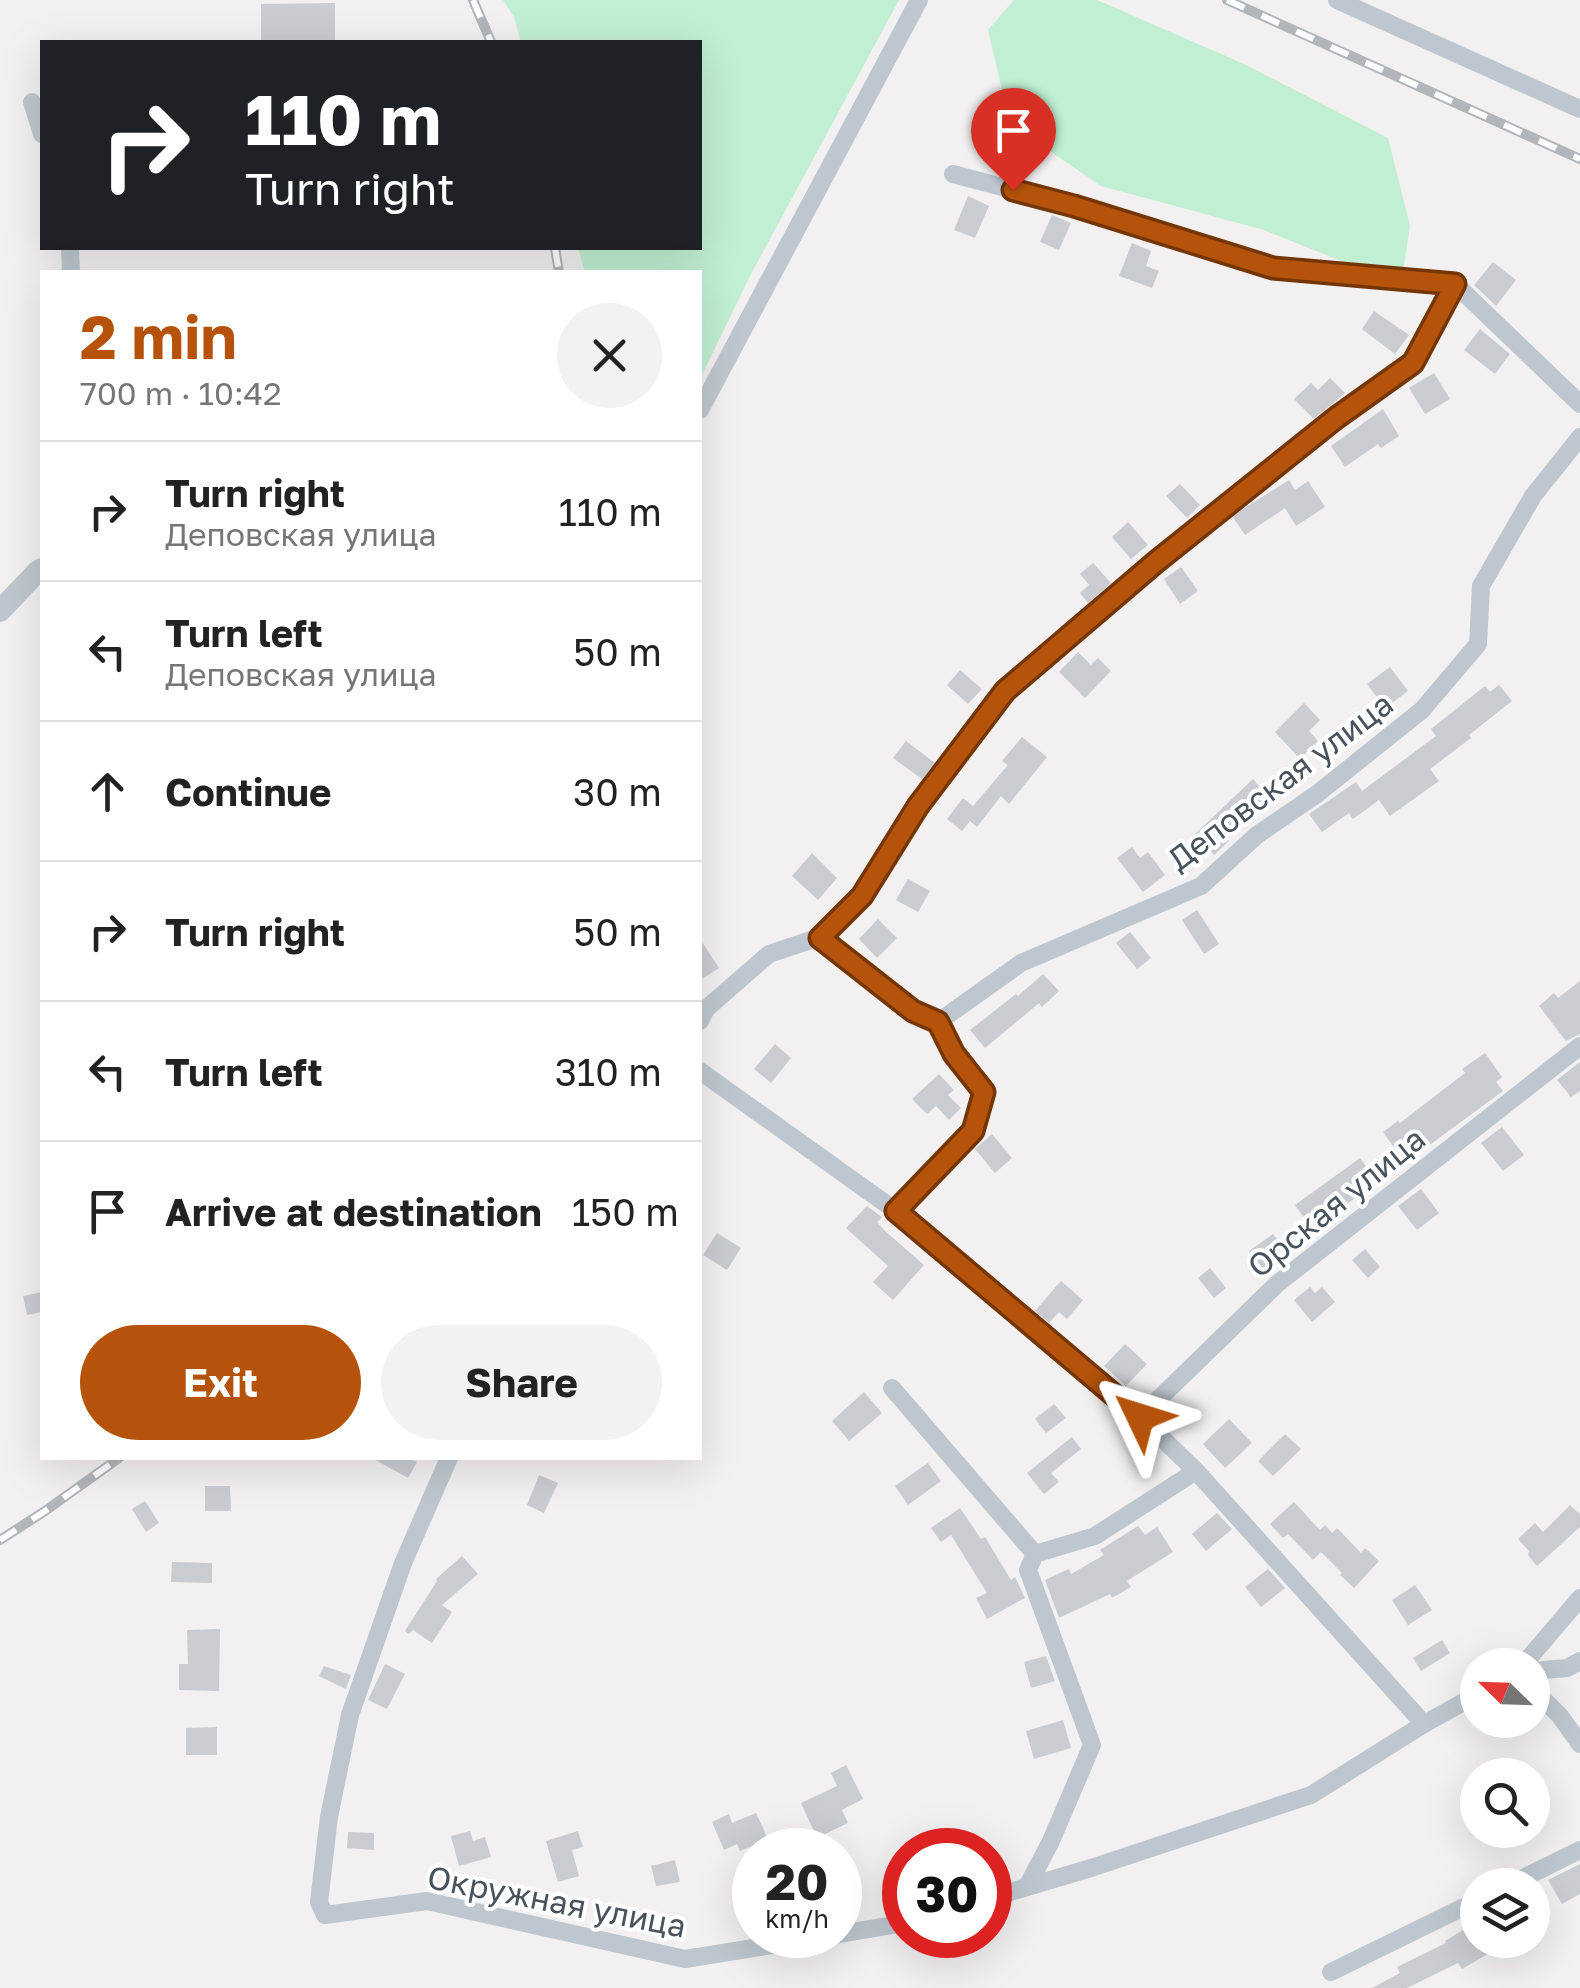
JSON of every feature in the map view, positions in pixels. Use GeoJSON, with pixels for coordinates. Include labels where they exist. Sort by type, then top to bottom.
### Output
{"type":"FeatureCollection","features":[{"type":"Feature","properties":{"kind":"street"},"geometry":{"type":"LineString","coordinates":[[702,406],[919,0]]}},
{"type":"Feature","properties":{"kind":"street"},"geometry":{"type":"LineString","coordinates":[[1337,0],[1580,108]]}},
{"type":"Feature","properties":{"kind":"street"},"geometry":{"type":"LineString","coordinates":[[32,102],[40,128]]}},
{"type":"Feature","properties":{"kind":"street"},"geometry":{"type":"LineString","coordinates":[[953,174],[1074,206],[1273,268],[1455,284],[1580,404]]}},
{"type":"Feature","properties":{"kind":"street"},"geometry":{"type":"LineString","coordinates":[[702,1017],[706,1009],[769,954],[820,938],[862,896],[918,806],[1005,691],[1156,562],[1336,418],[1413,363],[1455,284]]}},
{"type":"Feature","properties":{"kind":"street","name":"Деповская улица"},"geometry":{"type":"LineString","coordinates":[[938,1022],[1021,963],[1201,886],[1257,835],[1317,794],[1422,710],[1478,644],[1481,586],[1533,496],[1580,437]]}},
{"type":"Feature","properties":{"kind":"street"},"geometry":{"type":"LineString","coordinates":[[0,612],[40,565]]}},
{"type":"Feature","properties":{"kind":"street"},"geometry":{"type":"LineString","coordinates":[[820,938],[913,1011],[938,1022],[954,1054],[984,1092],[973,1131],[896,1211]]}},
{"type":"Feature","properties":{"kind":"street","name":"Орская улица"},"geometry":{"type":"LineString","coordinates":[[1140,1417],[1278,1284],[1580,1046]]}},
{"type":"Feature","properties":{"kind":"street"},"geometry":{"type":"LineString","coordinates":[[702,1072],[896,1211],[1140,1417],[1196,1471],[1424,1724]]}},
{"type":"Feature","properties":{"kind":"street"},"geometry":{"type":"LineString","coordinates":[[892,1388],[1034,1554]]}},
{"type":"Feature","properties":{"kind":"street","name":"Окружная улица"},"geometry":{"type":"LineString","coordinates":[[448,1460],[404,1563],[350,1714],[329,1817],[319,1902],[326,1915],[427,1901],[684,1959],[732,1952]]}},
{"type":"Feature","properties":{"kind":"street"},"geometry":{"type":"LineString","coordinates":[[1034,1554],[1095,1536],[1196,1471]]}},
{"type":"Feature","properties":{"kind":"street"},"geometry":{"type":"LineString","coordinates":[[1027,1887],[1052,1841],[1092,1746],[1028,1570],[1034,1554]]}},
{"type":"Feature","properties":{"kind":"street"},"geometry":{"type":"LineString","coordinates":[[1537,1648],[1580,1598]]}},
{"type":"Feature","properties":{"kind":"street"},"geometry":{"type":"LineString","coordinates":[[1550,1670],[1568,1668],[1580,1661]]}},
{"type":"Feature","properties":{"kind":"street"},"geometry":{"type":"LineString","coordinates":[[1012,1891],[1311,1795],[1460,1704]]}},
{"type":"Feature","properties":{"kind":"street"},"geometry":{"type":"LineString","coordinates":[[1550,1706],[1580,1744]]}},
{"type":"Feature","properties":{"kind":"street"},"geometry":{"type":"LineString","coordinates":[[1543,1868],[1580,1850]]}},
{"type":"Feature","properties":{"kind":"street"},"geometry":{"type":"LineString","coordinates":[[1331,1972],[1460,1909]]}},
{"type":"Feature","properties":{"kind":"green space"},"geometry":{"type":"Polygon","coordinates":[[[503,0],[899,0],[750,276],[702,375],[702,270],[584,270],[579,250],[702,250],[702,40],[520,40],[514,17],[503,0]]]}},
{"type":"Feature","properties":{"kind":"green space"},"geometry":{"type":"Polygon","coordinates":[[[1014,0],[1097,0],[1244,64],[1388,138],[1410,226],[1401,285],[1264,230],[1101,186],[1010,124],[988,30],[1014,0]]]}},
{"type":"Feature","properties":{"kind":"building"},"geometry":{"type":"Polygon","coordinates":[[[335,3],[335,40],[261,40],[261,4],[335,3]]]}},
{"type":"Feature","properties":{"kind":"building"},"geometry":{"type":"Polygon","coordinates":[[[968,196],[989,206],[975,238],[954,230],[968,196]]]}},
{"type":"Feature","properties":{"kind":"building"},"geometry":{"type":"Polygon","coordinates":[[[1052,215],[1071,223],[1059,250],[1040,242],[1052,215]]]}},
{"type":"Feature","properties":{"kind":"building"},"geometry":{"type":"Polygon","coordinates":[[[1132,243],[1151,251],[1146,266],[1159,271],[1152,288],[1119,276],[1132,243]]]}},
{"type":"Feature","properties":{"kind":"building"},"geometry":{"type":"Polygon","coordinates":[[[1493,262],[1516,280],[1496,306],[1474,285],[1493,262]]]}},
{"type":"Feature","properties":{"kind":"building"},"geometry":{"type":"Polygon","coordinates":[[[1374,311],[1409,335],[1395,354],[1362,329],[1374,311]]]}},
{"type":"Feature","properties":{"kind":"building"},"geometry":{"type":"Polygon","coordinates":[[[1480,329],[1510,354],[1495,374],[1464,350],[1480,329]]]}},
{"type":"Feature","properties":{"kind":"building"},"geometry":{"type":"Polygon","coordinates":[[[1434,373],[1450,399],[1425,414],[1409,388],[1434,373]]]}},
{"type":"Feature","properties":{"kind":"building"},"geometry":{"type":"Polygon","coordinates":[[[1330,378],[1345,393],[1314,419],[1294,399],[1311,383],[1318,390],[1330,378]]]}},
{"type":"Feature","properties":{"kind":"building"},"geometry":{"type":"Polygon","coordinates":[[[1383,409],[1399,436],[1381,448],[1378,444],[1345,467],[1331,446],[1383,409]]]}},
{"type":"Feature","properties":{"kind":"building"},"geometry":{"type":"Polygon","coordinates":[[[1289,480],[1295,490],[1308,481],[1325,507],[1296,526],[1285,508],[1245,535],[1232,516],[1289,480]]]}},
{"type":"Feature","properties":{"kind":"building"},"geometry":{"type":"Polygon","coordinates":[[[1180,484],[1200,505],[1187,518],[1166,496],[1180,484]]]}},
{"type":"Feature","properties":{"kind":"building"},"geometry":{"type":"Polygon","coordinates":[[[1128,522],[1148,545],[1131,559],[1112,537],[1128,522]]]}},
{"type":"Feature","properties":{"kind":"building"},"geometry":{"type":"Polygon","coordinates":[[[1093,563],[1111,583],[1088,603],[1080,593],[1089,585],[1080,574],[1093,563]]]}},
{"type":"Feature","properties":{"kind":"building"},"geometry":{"type":"Polygon","coordinates":[[[1181,567],[1198,591],[1180,604],[1164,579],[1181,567]]]}},
{"type":"Feature","properties":{"kind":"building"},"geometry":{"type":"Polygon","coordinates":[[[1078,652],[1091,665],[1098,658],[1111,671],[1085,698],[1059,672],[1078,652]]]}},
{"type":"Feature","properties":{"kind":"building"},"geometry":{"type":"Polygon","coordinates":[[[1390,667],[1408,691],[1385,708],[1367,684],[1390,667]]]}},
{"type":"Feature","properties":{"kind":"building"},"geometry":{"type":"Polygon","coordinates":[[[960,670],[982,689],[968,704],[947,685],[960,670]]]}},
{"type":"Feature","properties":{"kind":"building"},"geometry":{"type":"Polygon","coordinates":[[[1499,685],[1512,701],[1430,769],[1439,781],[1390,816],[1379,800],[1353,819],[1349,813],[1322,832],[1309,814],[1356,782],[1362,791],[1436,736],[1431,729],[1485,686],[1490,692],[1499,685]]]}},
{"type":"Feature","properties":{"kind":"building"},"geometry":{"type":"Polygon","coordinates":[[[1304,703],[1320,720],[1309,731],[1318,741],[1300,759],[1275,732],[1304,703]]]}},
{"type":"Feature","properties":{"kind":"building"},"geometry":{"type":"Polygon","coordinates":[[[1022,737],[1047,757],[1009,804],[1001,796],[977,827],[970,821],[962,831],[947,819],[963,798],[973,806],[1008,765],[1002,761],[1022,737]]]}},
{"type":"Feature","properties":{"kind":"building"},"geometry":{"type":"Polygon","coordinates":[[[906,741],[935,763],[922,779],[893,758],[906,741]]]}},
{"type":"Feature","properties":{"kind":"building"},"geometry":{"type":"Polygon","coordinates":[[[1253,779],[1269,798],[1225,836],[1229,841],[1214,855],[1195,834],[1253,779]]]}},
{"type":"Feature","properties":{"kind":"building"},"geometry":{"type":"Polygon","coordinates":[[[1132,847],[1140,858],[1148,852],[1165,875],[1143,892],[1117,858],[1132,847]]]}},
{"type":"Feature","properties":{"kind":"building"},"geometry":{"type":"Polygon","coordinates":[[[812,853],[837,878],[818,900],[792,876],[812,853]]]}},
{"type":"Feature","properties":{"kind":"building"},"geometry":{"type":"Polygon","coordinates":[[[908,879],[930,891],[918,912],[896,900],[908,879]]]}},
{"type":"Feature","properties":{"kind":"building"},"geometry":{"type":"Polygon","coordinates":[[[1197,910],[1219,944],[1204,954],[1182,920],[1197,910]]]}},
{"type":"Feature","properties":{"kind":"building"},"geometry":{"type":"Polygon","coordinates":[[[878,919],[897,938],[877,958],[859,939],[878,919]]]}},
{"type":"Feature","properties":{"kind":"building"},"geometry":{"type":"Polygon","coordinates":[[[1130,932],[1151,958],[1137,969],[1116,943],[1130,932]]]}},
{"type":"Feature","properties":{"kind":"building"},"geometry":{"type":"Polygon","coordinates":[[[702,942],[719,968],[702,979],[702,942]]]}},
{"type":"Feature","properties":{"kind":"building"},"geometry":{"type":"Polygon","coordinates":[[[1043,974],[1059,991],[985,1048],[970,1030],[1043,974]]]}},
{"type":"Feature","properties":{"kind":"building"},"geometry":{"type":"Polygon","coordinates":[[[1580,981],[1580,1034],[1566,1041],[1539,1006],[1554,993],[1558,998],[1580,981]]]}},
{"type":"Feature","properties":{"kind":"building"},"geometry":{"type":"Polygon","coordinates":[[[775,1044],[791,1058],[771,1083],[754,1069],[775,1044]]]}},
{"type":"Feature","properties":{"kind":"building"},"geometry":{"type":"Polygon","coordinates":[[[1485,1053],[1502,1077],[1496,1082],[1503,1091],[1405,1163],[1383,1132],[1465,1073],[1462,1069],[1485,1053]]]}},
{"type":"Feature","properties":{"kind":"building"},"geometry":{"type":"Polygon","coordinates":[[[1580,1062],[1580,1091],[1571,1097],[1557,1080],[1580,1062]]]}},
{"type":"Feature","properties":{"kind":"building"},"geometry":{"type":"Polygon","coordinates":[[[939,1074],[954,1090],[948,1095],[961,1108],[949,1120],[936,1106],[927,1114],[912,1099],[939,1074]]]}},
{"type":"Feature","properties":{"kind":"building"},"geometry":{"type":"Polygon","coordinates":[[[1502,1127],[1524,1155],[1503,1171],[1481,1143],[1502,1127]]]}},
{"type":"Feature","properties":{"kind":"building"},"geometry":{"type":"Polygon","coordinates":[[[992,1134],[1012,1158],[995,1173],[975,1149],[992,1134]]]}},
{"type":"Feature","properties":{"kind":"building"},"geometry":{"type":"Polygon","coordinates":[[[1360,1158],[1377,1182],[1321,1223],[1316,1215],[1307,1222],[1295,1205],[1360,1158]]]}},
{"type":"Feature","properties":{"kind":"building"},"geometry":{"type":"Polygon","coordinates":[[[1421,1189],[1439,1213],[1417,1230],[1398,1206],[1421,1189]]]}},
{"type":"Feature","properties":{"kind":"building"},"geometry":{"type":"Polygon","coordinates":[[[867,1206],[882,1217],[877,1222],[885,1231],[924,1265],[893,1300],[873,1282],[888,1266],[846,1228],[867,1206]]]}},
{"type":"Feature","properties":{"kind":"building"},"geometry":{"type":"Polygon","coordinates":[[[717,1233],[741,1248],[727,1270],[703,1255],[717,1233]]]}},
{"type":"Feature","properties":{"kind":"building"},"geometry":{"type":"Polygon","coordinates":[[[1273,1234],[1283,1247],[1276,1252],[1281,1259],[1265,1271],[1249,1251],[1273,1234]]]}},
{"type":"Feature","properties":{"kind":"building"},"geometry":{"type":"Polygon","coordinates":[[[1365,1249],[1380,1267],[1368,1278],[1352,1260],[1365,1249]]]}},
{"type":"Feature","properties":{"kind":"building"},"geometry":{"type":"Polygon","coordinates":[[[1210,1268],[1226,1288],[1214,1298],[1198,1278],[1210,1268]]]}},
{"type":"Feature","properties":{"kind":"building"},"geometry":{"type":"Polygon","coordinates":[[[1061,1281],[1083,1300],[1067,1319],[1059,1312],[1049,1323],[1035,1311],[1061,1281]]]}},
{"type":"Feature","properties":{"kind":"building"},"geometry":{"type":"Polygon","coordinates":[[[1310,1287],[1315,1293],[1322,1287],[1335,1302],[1312,1322],[1294,1300],[1310,1287]]]}},
{"type":"Feature","properties":{"kind":"building"},"geometry":{"type":"Polygon","coordinates":[[[40,1292],[40,1312],[27,1315],[23,1296],[40,1292]]]}},
{"type":"Feature","properties":{"kind":"building"},"geometry":{"type":"Polygon","coordinates":[[[1125,1344],[1147,1364],[1126,1386],[1104,1366],[1125,1344]]]}},
{"type":"Feature","properties":{"kind":"building"},"geometry":{"type":"Polygon","coordinates":[[[864,1392],[882,1413],[849,1441],[832,1421],[864,1392]]]}},
{"type":"Feature","properties":{"kind":"building"},"geometry":{"type":"Polygon","coordinates":[[[1054,1404],[1066,1418],[1046,1433],[1035,1419],[1054,1404]]]}},
{"type":"Feature","properties":{"kind":"building"},"geometry":{"type":"Polygon","coordinates":[[[1229,1419],[1252,1443],[1225,1468],[1203,1444],[1229,1419]]]}},
{"type":"Feature","properties":{"kind":"building"},"geometry":{"type":"Polygon","coordinates":[[[1285,1434],[1301,1449],[1273,1476],[1258,1461],[1285,1434]]]}},
{"type":"Feature","properties":{"kind":"building"},"geometry":{"type":"Polygon","coordinates":[[[1072,1437],[1081,1449],[1051,1473],[1059,1482],[1044,1494],[1027,1473],[1072,1437]]]}},
{"type":"Feature","properties":{"kind":"building"},"geometry":{"type":"Polygon","coordinates":[[[376,1460],[417,1462],[408,1478],[376,1460]]]}},
{"type":"Feature","properties":{"kind":"building"},"geometry":{"type":"Polygon","coordinates":[[[928,1463],[941,1481],[908,1505],[895,1486],[928,1463]]]}},
{"type":"Feature","properties":{"kind":"building"},"geometry":{"type":"Polygon","coordinates":[[[539,1475],[558,1483],[544,1513],[527,1505],[539,1475]]]}},
{"type":"Feature","properties":{"kind":"building"},"geometry":{"type":"Polygon","coordinates":[[[205,1486],[230,1486],[231,1511],[205,1511],[205,1486]]]}},
{"type":"Feature","properties":{"kind":"building"},"geometry":{"type":"Polygon","coordinates":[[[145,1501],[159,1523],[146,1532],[132,1509],[145,1501]]]}},
{"type":"Feature","properties":{"kind":"building"},"geometry":{"type":"Polygon","coordinates":[[[1294,1502],[1320,1530],[1325,1525],[1332,1533],[1337,1528],[1361,1553],[1365,1548],[1379,1561],[1354,1588],[1321,1552],[1313,1560],[1288,1534],[1283,1538],[1270,1524],[1294,1502]]]}},
{"type":"Feature","properties":{"kind":"building"},"geometry":{"type":"Polygon","coordinates":[[[1570,1505],[1580,1514],[1580,1527],[1537,1566],[1518,1539],[1535,1523],[1543,1532],[1570,1505]]]}},
{"type":"Feature","properties":{"kind":"building"},"geometry":{"type":"Polygon","coordinates":[[[960,1508],[981,1539],[985,1537],[1011,1580],[1015,1577],[1025,1598],[987,1619],[976,1598],[987,1593],[951,1535],[941,1542],[931,1528],[960,1508]]]}},
{"type":"Feature","properties":{"kind":"building"},"geometry":{"type":"Polygon","coordinates":[[[1217,1513],[1232,1529],[1206,1551],[1192,1534],[1217,1513]]]}},
{"type":"Feature","properties":{"kind":"building"},"geometry":{"type":"Polygon","coordinates":[[[1138,1526],[1145,1535],[1157,1527],[1173,1552],[1127,1581],[1131,1587],[1112,1598],[1110,1594],[1059,1618],[1045,1580],[1069,1569],[1071,1574],[1104,1555],[1100,1550],[1138,1526]]]}},
{"type":"Feature","properties":{"kind":"building"},"geometry":{"type":"Polygon","coordinates":[[[462,1556],[478,1574],[442,1605],[452,1612],[432,1643],[413,1630],[409,1634],[405,1631],[436,1579],[462,1556]]]}},
{"type":"Feature","properties":{"kind":"building"},"geometry":{"type":"Polygon","coordinates":[[[172,1562],[212,1563],[212,1583],[171,1582],[172,1562]]]}},
{"type":"Feature","properties":{"kind":"building"},"geometry":{"type":"Polygon","coordinates":[[[1268,1569],[1285,1588],[1261,1607],[1245,1587],[1268,1569]]]}},
{"type":"Feature","properties":{"kind":"building"},"geometry":{"type":"Polygon","coordinates":[[[1415,1585],[1432,1610],[1408,1625],[1392,1600],[1415,1585]]]}},
{"type":"Feature","properties":{"kind":"building"},"geometry":{"type":"Polygon","coordinates":[[[220,1629],[219,1691],[179,1690],[179,1664],[188,1664],[187,1630],[220,1629]]]}},
{"type":"Feature","properties":{"kind":"building"},"geometry":{"type":"Polygon","coordinates":[[[1442,1640],[1450,1653],[1421,1671],[1413,1658],[1442,1640]]]}},
{"type":"Feature","properties":{"kind":"building"},"geometry":{"type":"Polygon","coordinates":[[[1046,1656],[1055,1681],[1031,1688],[1024,1662],[1046,1656]]]}},
{"type":"Feature","properties":{"kind":"building"},"geometry":{"type":"Polygon","coordinates":[[[385,1664],[405,1674],[387,1709],[368,1700],[385,1664]]]}},
{"type":"Feature","properties":{"kind":"building"},"geometry":{"type":"Polygon","coordinates":[[[324,1666],[351,1675],[346,1689],[319,1676],[324,1666]]]}},
{"type":"Feature","properties":{"kind":"building"},"geometry":{"type":"Polygon","coordinates":[[[1063,1720],[1071,1748],[1034,1759],[1026,1731],[1063,1720]]]}},
{"type":"Feature","properties":{"kind":"building"},"geometry":{"type":"Polygon","coordinates":[[[217,1727],[217,1755],[186,1755],[186,1728],[217,1727]]]}},
{"type":"Feature","properties":{"kind":"building"},"geometry":{"type":"Polygon","coordinates":[[[846,1765],[863,1799],[842,1810],[848,1823],[838,1828],[812,1828],[801,1803],[837,1786],[831,1773],[846,1765]]]}},
{"type":"Feature","properties":{"kind":"building"},"geometry":{"type":"Polygon","coordinates":[[[756,1813],[763,1828],[732,1828],[732,1846],[724,1850],[712,1822],[729,1814],[732,1823],[756,1813]]]}},
{"type":"Feature","properties":{"kind":"building"},"geometry":{"type":"Polygon","coordinates":[[[470,1831],[473,1841],[485,1837],[491,1857],[459,1866],[451,1836],[470,1831]]]}},
{"type":"Feature","properties":{"kind":"building"},"geometry":{"type":"Polygon","coordinates":[[[578,1831],[583,1847],[572,1850],[579,1876],[558,1882],[546,1841],[578,1831]]]}},
{"type":"Feature","properties":{"kind":"building"},"geometry":{"type":"Polygon","coordinates":[[[348,1832],[374,1833],[374,1850],[347,1848],[348,1832]]]}},
{"type":"Feature","properties":{"kind":"building"},"geometry":{"type":"Polygon","coordinates":[[[675,1860],[680,1882],[656,1886],[651,1866],[675,1860]]]}},
{"type":"Feature","properties":{"kind":"building"},"geometry":{"type":"Polygon","coordinates":[[[1580,1864],[1580,1894],[1562,1904],[1550,1879],[1580,1864]]]}},
{"type":"Feature","properties":{"kind":"building"},"geometry":{"type":"Polygon","coordinates":[[[1460,1932],[1460,1958],[1481,1958],[1462,1969],[1458,1963],[1407,1988],[1372,1988],[1400,1973],[1397,1967],[1460,1932]]]}},
{"type":"Feature","properties":{"kind":"railway"},"geometry":{"type":"LineString","coordinates":[[473,0],[490,40]]}},
{"type":"Feature","properties":{"kind":"railway"},"geometry":{"type":"LineString","coordinates":[[1227,0],[1580,159]]}},
{"type":"Feature","properties":{"kind":"railway"},"geometry":{"type":"LineString","coordinates":[[555,250],[559,270]]}},
{"type":"Feature","properties":{"kind":"railway"},"geometry":{"type":"LineString","coordinates":[[0,1540],[116,1460]]}},
{"type":"Feature","properties":{"kind":"route"},"geometry":{"type":"LineString","coordinates":[[1013,190],[1273,268],[1455,284],[1413,363],[1336,418],[1156,562],[1005,691],[918,806],[862,896],[820,938],[913,1011],[938,1022],[954,1054],[984,1092],[973,1131],[896,1211],[1140,1417]]}}]}
